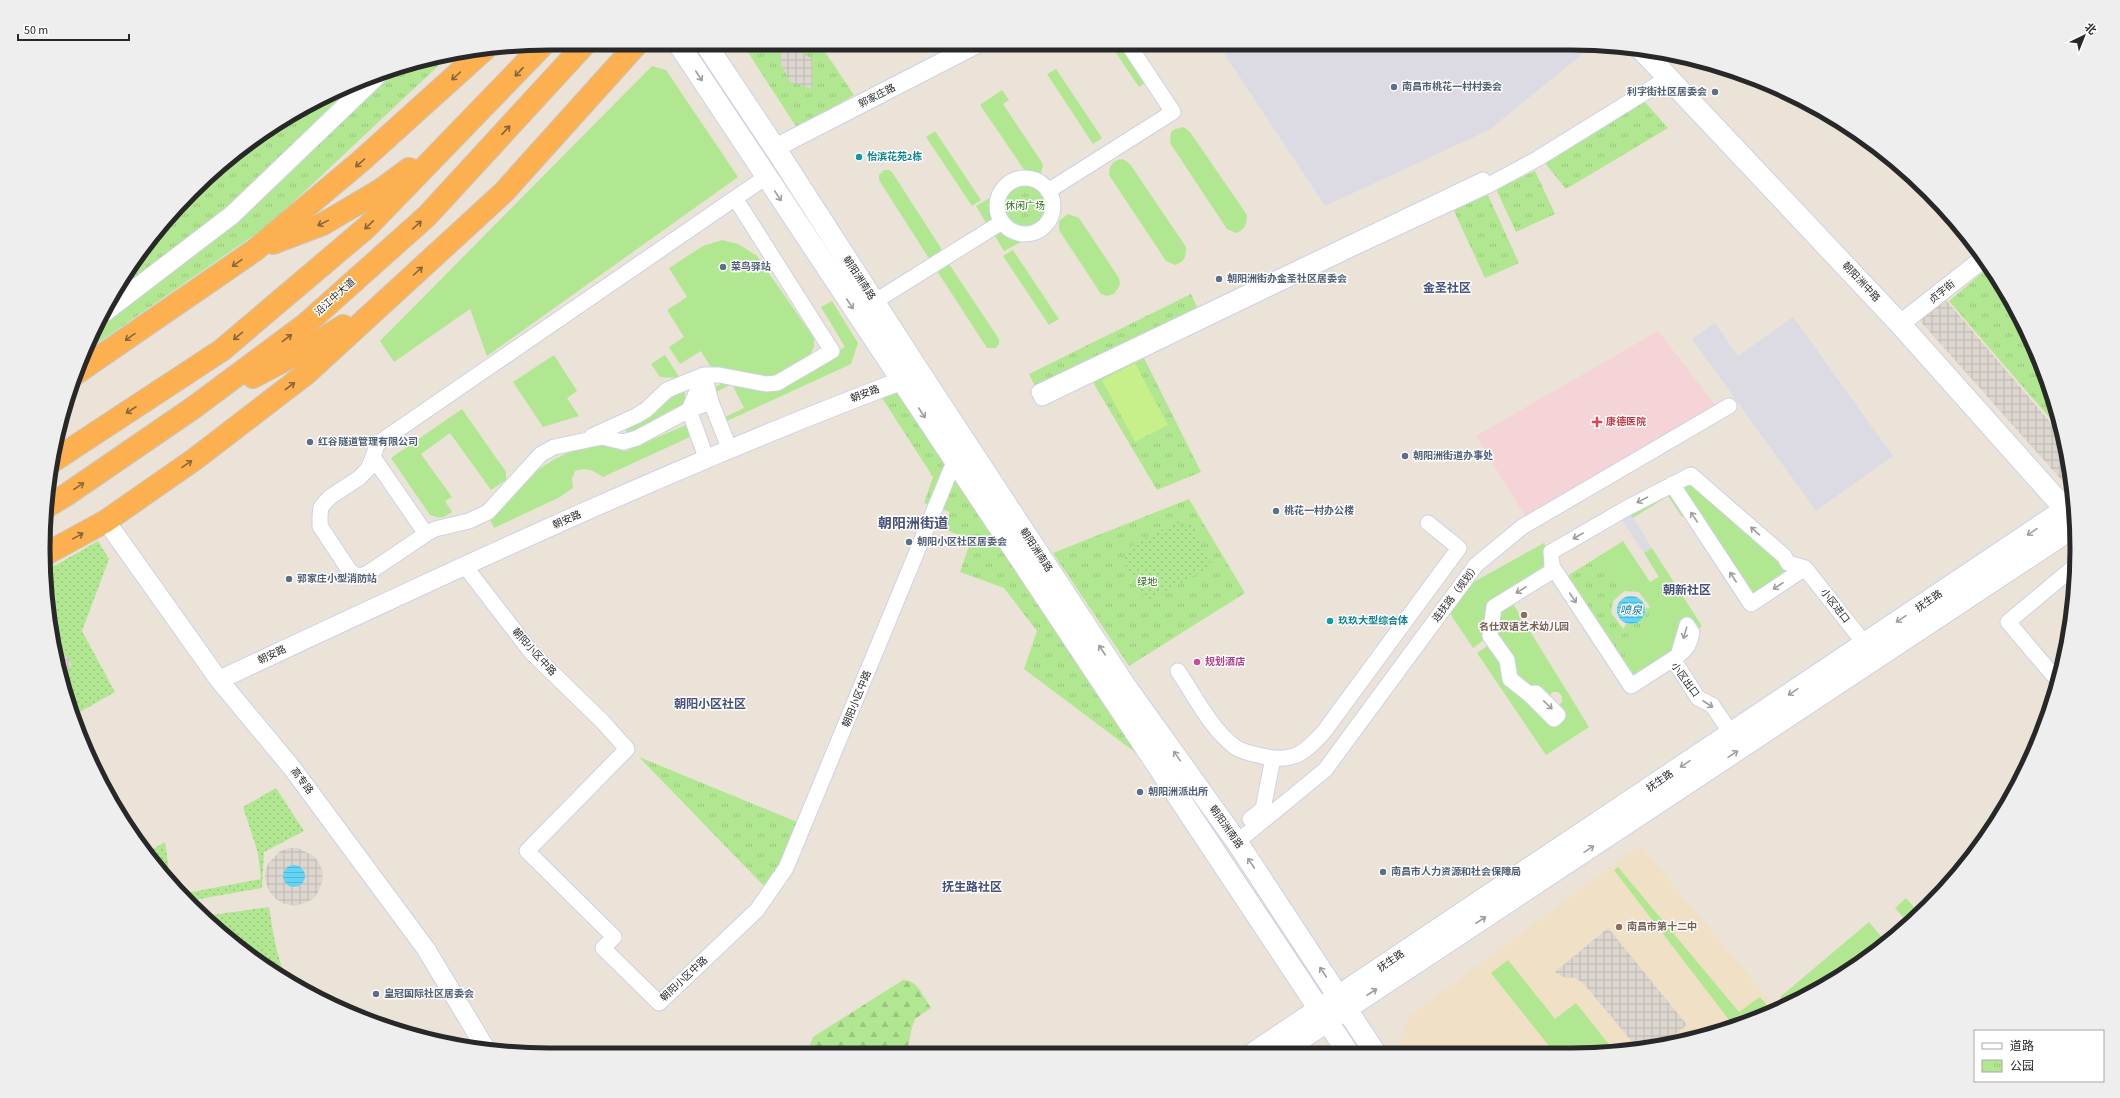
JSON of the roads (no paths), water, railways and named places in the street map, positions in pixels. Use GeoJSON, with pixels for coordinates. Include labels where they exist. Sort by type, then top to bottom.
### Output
{"type":"FeatureCollection","features":[{"type":"Feature","properties":{"kind":"highway"},"geometry":{"type":"LineString","coordinates":[[59,457],[222,350],[367,227],[538,50]]}},
{"type":"Feature","properties":{"kind":"highway","name":"沿江中大道"},"geometry":{"type":"LineString","coordinates":[[52,503],[66,495],[193,408],[306,324],[427,216],[580,50]]}},
{"type":"Feature","properties":{"kind":"highway"},"geometry":{"type":"LineString","coordinates":[[50,551],[106,521],[195,459],[307,373],[504,192],[632,50]]}},
{"type":"Feature","properties":{"kind":"highway"},"geometry":{"type":"LineString","coordinates":[[84,368],[255,250],[361,161],[478,55]]}},
{"type":"Feature","properties":{"kind":"highway"},"geometry":{"type":"LineString","coordinates":[[255,250],[323,224],[382,189],[470,122]]}},
{"type":"Feature","properties":{"kind":"highway"},"geometry":{"type":"LineString","coordinates":[[193,408],[312,346],[393,294]]}},
{"type":"Feature","properties":{"kind":"main road","name":"朝阳洲南路"},"geometry":{"type":"LineString","coordinates":[[683,50],[900,381],[1344,1048]]}},
{"type":"Feature","properties":{"kind":"main road","name":"朝阳洲南路"},"geometry":{"type":"LineString","coordinates":[[709,50],[775,148],[920,374],[1124,684],[1234,838],[1344,1002],[1372,1048]]}},
{"type":"Feature","properties":{"kind":"main road","name":"朝阳洲中路"},"geometry":{"type":"LineString","coordinates":[[1648,56],[1900,324],[2069,511]]}},
{"type":"Feature","properties":{"kind":"main road","name":"抚生路"},"geometry":{"type":"LineString","coordinates":[[1344,1002],[1731,733],[1865,644],[2069,517]]}},
{"type":"Feature","properties":{"kind":"main road","name":"抚生路"},"geometry":{"type":"LineString","coordinates":[[1263,1048],[1323,1016],[2069,517]]}},
{"type":"Feature","properties":{"kind":"main road","name":"抚生路"},"geometry":{"type":"LineString","coordinates":[[1286,1048],[1323,1016]]}},
{"type":"Feature","properties":{"kind":"street","name":"郭家庄路"},"geometry":{"type":"LineString","coordinates":[[775,148],[960,50]]}},
{"type":"Feature","properties":{"kind":"street"},"geometry":{"type":"LineString","coordinates":[[1048,191],[1173,112],[1132,50]]}},
{"type":"Feature","properties":{"kind":"street"},"geometry":{"type":"LineString","coordinates":[[1487,186],[1483,180],[1039,392],[1042,398],[1355,246],[1487,186],[1537,159],[1668,78]]}},
{"type":"Feature","properties":{"kind":"street"},"geometry":{"type":"LineString","coordinates":[[113,306],[232,215],[369,84]]}},
{"type":"Feature","properties":{"kind":"street"},"geometry":{"type":"LineString","coordinates":[[711,402],[689,410],[637,438],[623,442],[602,437],[554,447],[541,454],[488,512],[469,521],[435,529],[368,573],[358,577],[349,570],[320,526],[320,511],[322,507],[330,497],[359,478],[368,469],[377,444],[766,177]]}},
{"type":"Feature","properties":{"kind":"street"},"geometry":{"type":"LineString","coordinates":[[1019,179],[1037,181],[1048,191],[1052,203],[1052,212],[1043,228],[1025,234],[1008,229],[1002,222],[998,214],[997,205],[999,196],[1010,182],[1019,179]]}},
{"type":"Feature","properties":{"kind":"street"},"geometry":{"type":"LineString","coordinates":[[578,442],[636,416],[646,410],[668,390],[704,375],[726,375],[766,384],[777,383],[832,351],[735,198]]}},
{"type":"Feature","properties":{"kind":"street"},"geometry":{"type":"LineString","coordinates":[[874,302],[1002,222]]}},
{"type":"Feature","properties":{"kind":"street","name":"贞字街"},"geometry":{"type":"LineString","coordinates":[[1900,324],[1979,262]]}},
{"type":"Feature","properties":{"kind":"street","name":"朝安路"},"geometry":{"type":"LineString","coordinates":[[219,680],[464,565],[842,403],[920,374]]}},
{"type":"Feature","properties":{"kind":"street"},"geometry":{"type":"LineString","coordinates":[[704,375],[711,402],[730,450]]}},
{"type":"Feature","properties":{"kind":"street"},"geometry":{"type":"LineString","coordinates":[[704,375],[689,410],[707,460]]}},
{"type":"Feature","properties":{"kind":"street","name":"连抚路（规划）"},"geometry":{"type":"LineString","coordinates":[[1234,838],[1325,770],[1476,564],[1522,527],[1729,406]]}},
{"type":"Feature","properties":{"kind":"street"},"geometry":{"type":"LineString","coordinates":[[373,458],[426,534]]}},
{"type":"Feature","properties":{"kind":"street","name":"朝阳小区中路"},"geometry":{"type":"LineString","coordinates":[[464,565],[531,652],[603,722],[627,750],[527,851],[614,937],[604,948],[659,1003],[757,910],[786,868],[954,462]]}},
{"type":"Feature","properties":{"kind":"street"},"geometry":{"type":"LineString","coordinates":[[1529,694],[1510,679],[1506,660],[1490,636],[1494,606],[1554,570],[1552,566],[1551,552],[1672,484],[1691,475],[1786,560],[1805,568]]}},
{"type":"Feature","properties":{"kind":"street"},"geometry":{"type":"LineString","coordinates":[[1672,484],[1751,604],[1805,568]]}},
{"type":"Feature","properties":{"kind":"street","name":"高专路"},"geometry":{"type":"LineString","coordinates":[[106,521],[219,680],[292,768],[426,949],[483,1044]]}},
{"type":"Feature","properties":{"kind":"street"},"geometry":{"type":"LineString","coordinates":[[1178,671],[1217,729],[1236,747],[1253,754],[1273,758],[1292,757],[1306,751],[1323,733],[1460,548],[1428,522]]}},
{"type":"Feature","properties":{"kind":"street","name":"小区进口"},"geometry":{"type":"LineString","coordinates":[[1805,568],[1865,644]]}},
{"type":"Feature","properties":{"kind":"street","name":"小区出口"},"geometry":{"type":"LineString","coordinates":[[1554,570],[1631,686],[1675,658],[1698,698],[1712,705],[1731,733]]}},
{"type":"Feature","properties":{"kind":"street"},"geometry":{"type":"LineString","coordinates":[[2054,676],[2008,622],[2069,571]]}},
{"type":"Feature","properties":{"kind":"street"},"geometry":{"type":"LineString","coordinates":[[1234,838],[1264,809],[1273,758]]}},
{"type":"Feature","properties":{"kind":"water","name":"喷泉"},"geometry":{"type":"Polygon","coordinates":[[[1631,596],[1641,600],[1645,610],[1641,620],[1631,624],[1621,620],[1617,610],[1621,600],[1631,596]]]}},
{"type":"Feature","properties":{"kind":"water"},"geometry":{"type":"Polygon","coordinates":[[[290,865],[298,865],[305,872],[305,880],[298,887],[290,887],[283,880],[283,872],[290,865]]]}},
{"type":"Feature","properties":{"kind":"place","name":"南昌市桃花一村村委会"},"geometry":{"type":"Point","coordinates":[1394,87]}},
{"type":"Feature","properties":{"kind":"place","name":"利字街社区居委会"},"geometry":{"type":"Point","coordinates":[1715,92]}},
{"type":"Feature","properties":{"kind":"place","name":"怡滨花苑2栋"},"geometry":{"type":"Point","coordinates":[859,157]}},
{"type":"Feature","properties":{"kind":"place","name":"菜鸟驿站"},"geometry":{"type":"Point","coordinates":[723,267]}},
{"type":"Feature","properties":{"kind":"place","name":"朝阳洲街办金圣社区居委会"},"geometry":{"type":"Point","coordinates":[1219,279]}},
{"type":"Feature","properties":{"kind":"place","name":"康德医院"},"geometry":{"type":"Point","coordinates":[1597,422]}},
{"type":"Feature","properties":{"kind":"place","name":"红谷隧道管理有限公司"},"geometry":{"type":"Point","coordinates":[310,442]}},
{"type":"Feature","properties":{"kind":"place","name":"朝阳洲街道办事处"},"geometry":{"type":"Point","coordinates":[1405,456]}},
{"type":"Feature","properties":{"kind":"place","name":"桃花一村办公楼"},"geometry":{"type":"Point","coordinates":[1276,511]}},
{"type":"Feature","properties":{"kind":"place","name":"朝阳小区社区居委会"},"geometry":{"type":"Point","coordinates":[909,542]}},
{"type":"Feature","properties":{"kind":"place","name":"郭家庄小型消防站"},"geometry":{"type":"Point","coordinates":[289,579]}},
{"type":"Feature","properties":{"kind":"place","name":"名仕双语艺术幼儿园"},"geometry":{"type":"Point","coordinates":[1524,615]}},
{"type":"Feature","properties":{"kind":"place","name":"玖玖大型综合体"},"geometry":{"type":"Point","coordinates":[1330,621]}},
{"type":"Feature","properties":{"kind":"place","name":"规划酒店"},"geometry":{"type":"Point","coordinates":[1197,662]}},
{"type":"Feature","properties":{"kind":"place","name":"朝阳洲派出所"},"geometry":{"type":"Point","coordinates":[1140,792]}},
{"type":"Feature","properties":{"kind":"place","name":"南昌市人力资源和社会保障局"},"geometry":{"type":"Point","coordinates":[1383,872]}},
{"type":"Feature","properties":{"kind":"place","name":"南昌市第十二中"},"geometry":{"type":"Point","coordinates":[1619,927]}},
{"type":"Feature","properties":{"kind":"place","name":"皇冠国际社区居委会"},"geometry":{"type":"Point","coordinates":[376,994]}},
{"type":"Feature","properties":{"kind":"district","name":"金圣社区"},"geometry":{"type":"Point","coordinates":[1447,288]}},
{"type":"Feature","properties":{"kind":"district","name":"朝阳洲街道"},"geometry":{"type":"Point","coordinates":[913,524]}},
{"type":"Feature","properties":{"kind":"district","name":"朝新社区"},"geometry":{"type":"Point","coordinates":[1687,590]}},
{"type":"Feature","properties":{"kind":"district","name":"朝阳小区社区"},"geometry":{"type":"Point","coordinates":[710,704]}},
{"type":"Feature","properties":{"kind":"district","name":"抚生路社区"},"geometry":{"type":"Point","coordinates":[972,887]}},
{"type":"Feature","properties":{"kind":"park label","name":"休闲广场"},"geometry":{"type":"Point","coordinates":[1025,206]}},
{"type":"Feature","properties":{"kind":"park label","name":"绿地"},"geometry":{"type":"Point","coordinates":[1147,582]}}]}
